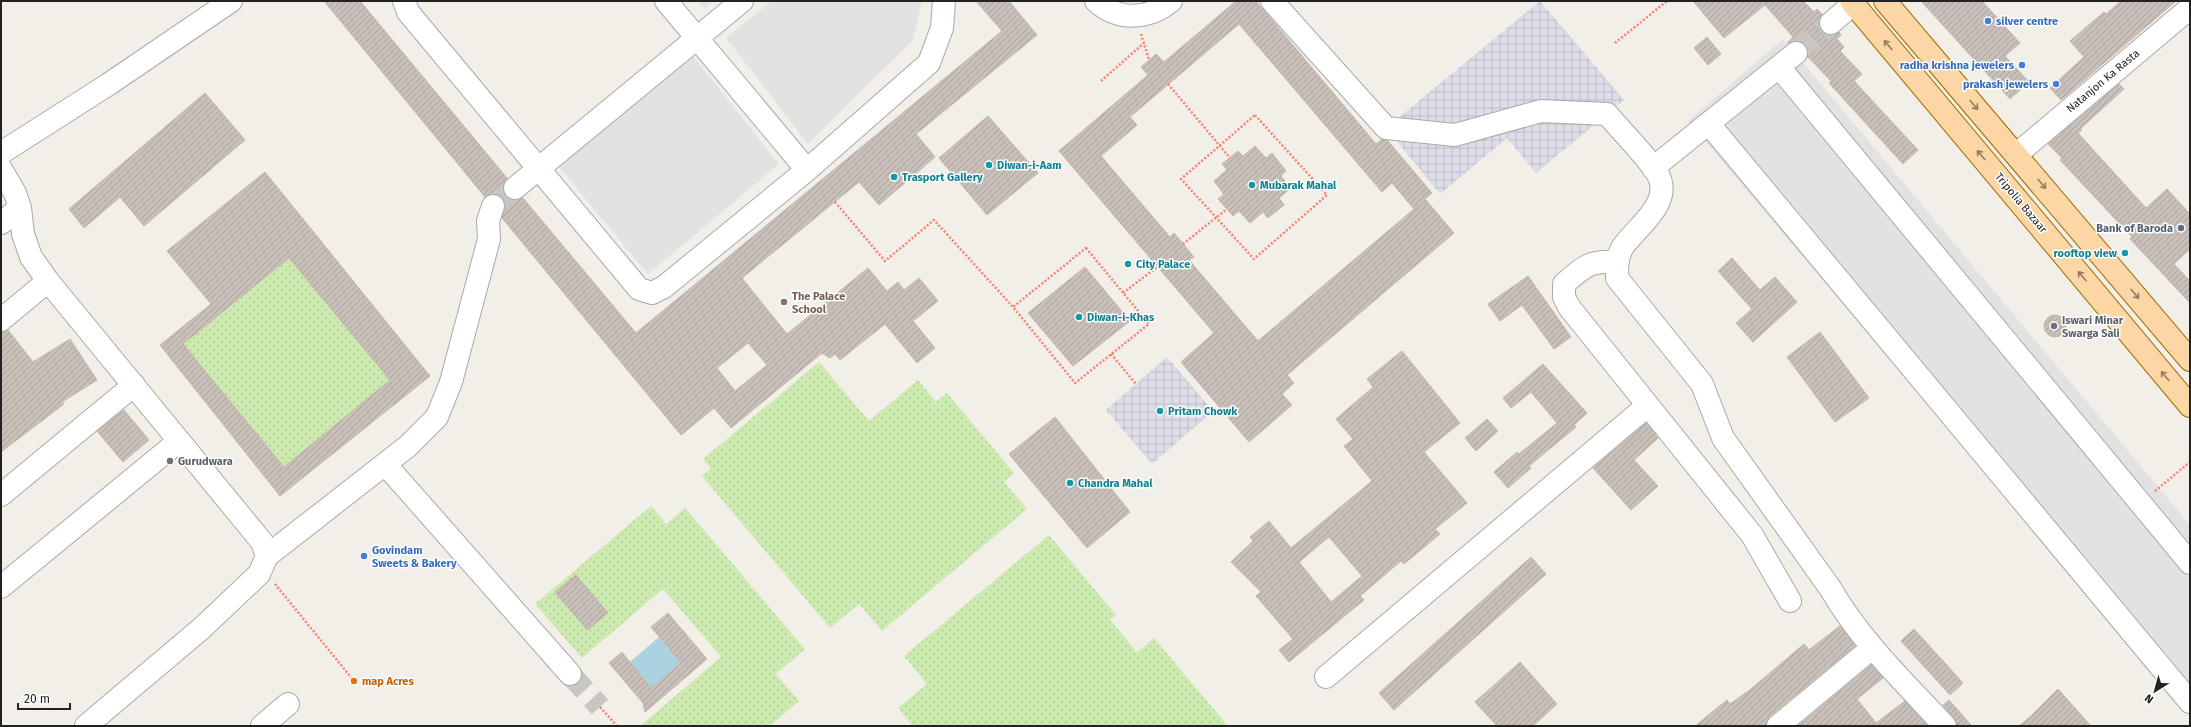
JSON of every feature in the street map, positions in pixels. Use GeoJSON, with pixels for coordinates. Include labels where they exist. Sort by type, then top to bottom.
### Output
{"type":"FeatureCollection","features":[{"type":"Feature","properties":{"kind":"main road"},"geometry":{"type":"LineString","coordinates":[[1885,1],[2017,154],[2190,360]]}},
{"type":"Feature","properties":{"kind":"main road","name":"Tripolia Bazaar"},"geometry":{"type":"LineString","coordinates":[[1852,2],[2190,406]]}},
{"type":"Feature","properties":{"kind":"street"},"geometry":{"type":"LineString","coordinates":[[1,153],[109,84],[231,1]]}},
{"type":"Feature","properties":{"kind":"street"},"geometry":{"type":"LineString","coordinates":[[404,1],[408,12],[539,167],[639,289],[652,293],[664,287],[807,170],[929,63],[942,28],[944,1]]}},
{"type":"Feature","properties":{"kind":"street"},"geometry":{"type":"LineString","coordinates":[[666,1],[807,170]]}},
{"type":"Feature","properties":{"kind":"street"},"geometry":{"type":"LineString","coordinates":[[515,188],[742,1]]}},
{"type":"Feature","properties":{"kind":"street"},"geometry":{"type":"LineString","coordinates":[[1096,1],[1105,9],[1119,16],[1136,16],[1166,6],[1172,1]]}},
{"type":"Feature","properties":{"kind":"street"},"geometry":{"type":"LineString","coordinates":[[1272,1],[1386,128],[1455,135],[1541,111],[1607,114],[1653,168],[1662,187],[1657,207],[1623,248],[1616,262],[1617,278],[1702,384],[1723,438],[1830,588],[1843,610],[1872,648],[1945,726]]}},
{"type":"Feature","properties":{"kind":"street"},"geometry":{"type":"LineString","coordinates":[[1831,23],[1852,2]]}},
{"type":"Feature","properties":{"kind":"street","name":"Natanjon Ka Rasta"},"geometry":{"type":"LineString","coordinates":[[2017,154],[2190,8]]}},
{"type":"Feature","properties":{"kind":"street"},"geometry":{"type":"LineString","coordinates":[[1653,168],[1796,53]]}},
{"type":"Feature","properties":{"kind":"street"},"geometry":{"type":"LineString","coordinates":[[1779,67],[2190,563]]}},
{"type":"Feature","properties":{"kind":"street"},"geometry":{"type":"LineString","coordinates":[[1709,124],[2190,702]]}},
{"type":"Feature","properties":{"kind":"street"},"geometry":{"type":"LineString","coordinates":[[1,169],[15,192],[20,208],[23,234],[31,257],[48,281],[262,542],[264,562],[259,574],[202,628],[86,726]]}},
{"type":"Feature","properties":{"kind":"street"},"geometry":{"type":"LineString","coordinates":[[264,562],[408,446],[437,416],[452,382],[490,239],[488,221],[493,206]]}},
{"type":"Feature","properties":{"kind":"street"},"geometry":{"type":"LineString","coordinates":[[1,223],[20,208]]}},
{"type":"Feature","properties":{"kind":"street"},"geometry":{"type":"LineString","coordinates":[[1616,262],[1599,260],[1583,267],[1564,284],[1564,297],[1569,307],[1752,535],[1790,601]]}},
{"type":"Feature","properties":{"kind":"street"},"geometry":{"type":"LineString","coordinates":[[1,320],[48,281]]}},
{"type":"Feature","properties":{"kind":"street"},"geometry":{"type":"LineString","coordinates":[[1,495],[134,385]]}},
{"type":"Feature","properties":{"kind":"street"},"geometry":{"type":"LineString","coordinates":[[1326,677],[1647,406]]}},
{"type":"Feature","properties":{"kind":"street"},"geometry":{"type":"LineString","coordinates":[[1,587],[179,441]]}},
{"type":"Feature","properties":{"kind":"street"},"geometry":{"type":"LineString","coordinates":[[385,464],[570,674]]}},
{"type":"Feature","properties":{"kind":"street"},"geometry":{"type":"LineString","coordinates":[[1778,726],[1872,648]]}},
{"type":"Feature","properties":{"kind":"street"},"geometry":{"type":"LineString","coordinates":[[262,726],[288,704]]}},
{"type":"Feature","properties":{"kind":"path"},"geometry":{"type":"LineString","coordinates":[[1615,43],[1667,1]]}},
{"type":"Feature","properties":{"kind":"path"},"geometry":{"type":"LineString","coordinates":[[1136,16],[1148,60]]}},
{"type":"Feature","properties":{"kind":"path"},"geometry":{"type":"LineString","coordinates":[[1101,81],[1144,43]]}},
{"type":"Feature","properties":{"kind":"path"},"geometry":{"type":"LineString","coordinates":[[1168,84],[1230,158]]}},
{"type":"Feature","properties":{"kind":"path"},"geometry":{"type":"LineString","coordinates":[[1255,115],[1327,195],[1254,259],[1217,218],[1181,179],[1255,115]]}},
{"type":"Feature","properties":{"kind":"path"},"geometry":{"type":"LineString","coordinates":[[835,202],[885,261],[934,220],[1013,307],[1075,383],[1149,324],[1086,248],[1013,307]]}},
{"type":"Feature","properties":{"kind":"path"},"geometry":{"type":"LineString","coordinates":[[1184,244],[1227,209]]}},
{"type":"Feature","properties":{"kind":"path"},"geometry":{"type":"LineString","coordinates":[[1123,293],[1157,267]]}},
{"type":"Feature","properties":{"kind":"path"},"geometry":{"type":"LineString","coordinates":[[1111,354],[1136,384]]}},
{"type":"Feature","properties":{"kind":"path"},"geometry":{"type":"LineString","coordinates":[[2140,502],[2190,462]]}},
{"type":"Feature","properties":{"kind":"path"},"geometry":{"type":"LineString","coordinates":[[264,562],[354,681]]}},
{"type":"Feature","properties":{"kind":"path"},"geometry":{"type":"LineString","coordinates":[[600,706],[617,726]]}},
{"type":"Feature","properties":{"kind":"green space"},"geometry":{"type":"Polygon","coordinates":[[[289,258],[390,380],[284,467],[183,344],[289,258]]]}},
{"type":"Feature","properties":{"kind":"green space"},"geometry":{"type":"Polygon","coordinates":[[[819,362],[869,421],[918,380],[936,402],[947,393],[1014,473],[1004,482],[1027,509],[882,631],[859,604],[830,628],[702,476],[711,469],[703,459],[819,362]]]}},
{"type":"Feature","properties":{"kind":"green space"},"geometry":{"type":"Polygon","coordinates":[[[651,506],[666,524],[685,508],[805,649],[776,674],[799,701],[770,726],[640,726],[721,657],[663,589],[582,658],[535,604],[651,506]],[[576,575],[556,592],[587,630],[608,613],[576,575]]]}},
{"type":"Feature","properties":{"kind":"green space"},"geometry":{"type":"Polygon","coordinates":[[[1049,535],[1116,615],[1110,620],[1137,652],[1154,638],[1227,725],[913,726],[898,708],[927,684],[904,656],[1049,535]]]}},
{"type":"Feature","properties":{"kind":"shaded area"},"geometry":{"type":"Polygon","coordinates":[[[698,1],[714,1],[704,9],[698,1]]]}},
{"type":"Feature","properties":{"kind":"shaded area"},"geometry":{"type":"Polygon","coordinates":[[[772,1],[922,1],[913,40],[808,144],[726,38],[772,1]]]}},
{"type":"Feature","properties":{"kind":"shaded area"},"geometry":{"type":"Polygon","coordinates":[[[1540,1],[1624,100],[1536,173],[1507,138],[1440,194],[1386,128],[1540,1]]]}},
{"type":"Feature","properties":{"kind":"shaded area"},"geometry":{"type":"Polygon","coordinates":[[[1783,39],[2190,525],[2190,716],[1688,121],[1783,39]]]}},
{"type":"Feature","properties":{"kind":"shaded area"},"geometry":{"type":"Polygon","coordinates":[[[692,55],[779,164],[648,274],[559,167],[692,55]]]}},
{"type":"Feature","properties":{"kind":"shaded area","name":"Pritam Chowk"},"geometry":{"type":"Polygon","coordinates":[[[1167,357],[1213,411],[1152,464],[1106,410],[1167,357]]]}},
{"type":"Feature","properties":{"kind":"water"},"geometry":{"type":"Polygon","coordinates":[[[659,637],[681,663],[651,688],[630,662],[659,637]]]}},
{"type":"Feature","properties":{"kind":"building"},"geometry":{"type":"Polygon","coordinates":[[[324,1],[360,1],[507,178],[503,184],[505,196],[511,200],[523,198],[636,333],[1002,31],[976,1],[1009,1],[1037,35],[916,134],[935,157],[879,205],[859,182],[742,278],[787,334],[868,268],[887,291],[898,282],[904,290],[919,278],[938,301],[913,321],[935,348],[917,363],[885,324],[840,360],[835,354],[830,358],[822,353],[731,428],[714,408],[681,435],[502,218],[505,204],[503,198],[497,194],[485,197],[324,1]],[[748,343],[717,368],[735,391],[767,365],[748,343]]]}},
{"type":"Feature","properties":{"kind":"building"},"geometry":{"type":"Polygon","coordinates":[[[1236,1],[1256,1],[1376,144],[1382,139],[1388,141],[1432,193],[1425,199],[1454,233],[1287,375],[1294,383],[1282,394],[1292,405],[1249,442],[1181,362],[1214,333],[1059,151],[1148,75],[1141,67],[1156,54],[1164,62],[1236,1]],[[1239,24],[1130,117],[1137,125],[1101,156],[1170,237],[1174,233],[1194,257],[1189,260],[1258,341],[1414,209],[1392,183],[1382,192],[1239,24]]]}},
{"type":"Feature","properties":{"kind":"building"},"geometry":{"type":"Polygon","coordinates":[[[1693,1],[1803,1],[1814,12],[1817,9],[1822,14],[1819,25],[1821,31],[1827,35],[1834,35],[1839,32],[1841,35],[1837,39],[1844,47],[1840,51],[1862,74],[1854,81],[1918,150],[1903,164],[1829,83],[1831,81],[1808,57],[1807,58],[1808,51],[1805,45],[1800,41],[1787,43],[1793,37],[1765,5],[1724,38],[1693,1]]]}},
{"type":"Feature","properties":{"kind":"building"},"geometry":{"type":"Polygon","coordinates":[[[1921,1],[1982,1],[2020,43],[2005,56],[2029,82],[2010,99],[1921,1]]]}},
{"type":"Feature","properties":{"kind":"building"},"geometry":{"type":"Polygon","coordinates":[[[2121,1],[2176,1],[2061,100],[2050,88],[2084,57],[2070,41],[2104,12],[2106,14],[2121,1]]]}},
{"type":"Feature","properties":{"kind":"building"},"geometry":{"type":"Polygon","coordinates":[[[1707,37],[1721,54],[1708,65],[1694,48],[1707,37]]]}},
{"type":"Feature","properties":{"kind":"building"},"geometry":{"type":"Polygon","coordinates":[[[2119,84],[2124,89],[2080,129],[2082,130],[2078,133],[2146,208],[2167,189],[2190,214],[2190,249],[2174,264],[2190,281],[2190,303],[2130,239],[2132,237],[2060,160],[2062,158],[2048,144],[2119,84]]]}},
{"type":"Feature","properties":{"kind":"building"},"geometry":{"type":"Polygon","coordinates":[[[205,93],[245,140],[144,226],[120,197],[84,228],[69,209],[205,93]]]}},
{"type":"Feature","properties":{"kind":"building","name":"Diwan-i-Aam"},"geometry":{"type":"Polygon","coordinates":[[[988,116],[1038,173],[987,215],[939,158],[988,116]]]}},
{"type":"Feature","properties":{"kind":"building","name":"Mubarak Mahal"},"geometry":{"type":"Polygon","coordinates":[[[1255,146],[1266,158],[1272,153],[1286,171],[1281,176],[1291,188],[1279,198],[1284,205],[1268,218],[1263,212],[1250,223],[1239,211],[1233,216],[1218,199],[1224,194],[1214,181],[1227,170],[1222,164],[1238,151],[1243,156],[1255,146]]]}},
{"type":"Feature","properties":{"kind":"building"},"geometry":{"type":"Polygon","coordinates":[[[265,172],[430,376],[280,496],[160,345],[211,304],[167,251],[265,172]],[[289,258],[183,344],[284,467],[390,380],[289,258]]]}},
{"type":"Feature","properties":{"kind":"building"},"geometry":{"type":"Polygon","coordinates":[[[1732,258],[1760,290],[1775,277],[1797,302],[1753,342],[1736,323],[1752,309],[1718,271],[1732,258]]]}},
{"type":"Feature","properties":{"kind":"building","name":"Diwan-i-Khas"},"geometry":{"type":"Polygon","coordinates":[[[1085,267],[1130,321],[1073,366],[1028,313],[1085,267]]]}},
{"type":"Feature","properties":{"kind":"building"},"geometry":{"type":"Polygon","coordinates":[[[1528,276],[1571,337],[1554,349],[1522,305],[1500,321],[1488,304],[1528,276]]]}},
{"type":"Feature","properties":{"kind":"building"},"geometry":{"type":"Polygon","coordinates":[[[2055,315],[2063,318],[2066,326],[2063,334],[2055,337],[2047,334],[2044,326],[2047,318],[2055,315]]]}},
{"type":"Feature","properties":{"kind":"building"},"geometry":{"type":"Polygon","coordinates":[[[8,330],[33,362],[70,339],[97,380],[62,402],[64,404],[1,452],[1,332],[8,330]]]}},
{"type":"Feature","properties":{"kind":"building"},"geometry":{"type":"Polygon","coordinates":[[[1820,332],[1869,398],[1835,422],[1787,357],[1820,332]]]}},
{"type":"Feature","properties":{"kind":"building"},"geometry":{"type":"Polygon","coordinates":[[[1402,351],[1460,423],[1424,452],[1467,503],[1435,529],[1440,534],[1404,564],[1401,561],[1360,596],[1364,600],[1289,662],[1279,650],[1293,639],[1256,596],[1261,592],[1231,562],[1253,541],[1250,537],[1269,521],[1291,548],[1372,481],[1344,446],[1353,439],[1336,419],[1373,387],[1367,379],[1402,351]],[[1329,537],[1299,562],[1331,602],[1362,576],[1329,537]]]}},
{"type":"Feature","properties":{"kind":"building"},"geometry":{"type":"Polygon","coordinates":[[[1543,364],[1587,413],[1574,425],[1576,427],[1529,466],[1531,468],[1508,488],[1494,472],[1517,452],[1519,454],[1557,423],[1531,392],[1511,408],[1503,398],[1543,364]]]}},
{"type":"Feature","properties":{"kind":"building"},"geometry":{"type":"Polygon","coordinates":[[[124,410],[149,440],[123,462],[97,431],[124,410]]]}},
{"type":"Feature","properties":{"kind":"building","name":"Chandra Mahal"},"geometry":{"type":"Polygon","coordinates":[[[1055,417],[1130,512],[1087,548],[1009,454],[1055,417]]]}},
{"type":"Feature","properties":{"kind":"building"},"geometry":{"type":"Polygon","coordinates":[[[1487,419],[1498,431],[1476,451],[1465,438],[1487,419]]]}},
{"type":"Feature","properties":{"kind":"building"},"geometry":{"type":"Polygon","coordinates":[[[1646,423],[1658,438],[1634,460],[1658,486],[1631,510],[1593,468],[1646,423]]]}},
{"type":"Feature","properties":{"kind":"building"},"geometry":{"type":"Polygon","coordinates":[[[1531,557],[1546,574],[1394,710],[1379,693],[1531,557]]]}},
{"type":"Feature","properties":{"kind":"building"},"geometry":{"type":"Polygon","coordinates":[[[576,575],[608,613],[587,630],[555,592],[576,575]]]}},
{"type":"Feature","properties":{"kind":"building"},"geometry":{"type":"Polygon","coordinates":[[[668,613],[707,659],[645,712],[643,703],[609,663],[622,652],[651,688],[681,663],[651,627],[668,613]]]}},
{"type":"Feature","properties":{"kind":"building"},"geometry":{"type":"Polygon","coordinates":[[[1840,626],[1855,646],[1770,716],[1766,726],[1695,726],[1727,700],[1730,704],[1751,689],[1804,644],[1809,650],[1840,626]]]}},
{"type":"Feature","properties":{"kind":"building"},"geometry":{"type":"Polygon","coordinates":[[[1914,629],[1963,683],[1950,695],[1901,641],[1914,629]]]}},
{"type":"Feature","properties":{"kind":"building"},"geometry":{"type":"Polygon","coordinates":[[[1520,662],[1557,704],[1533,726],[1497,726],[1475,702],[1520,662]]]}},
{"type":"Feature","properties":{"kind":"building"},"geometry":{"type":"Polygon","coordinates":[[[1871,665],[1883,678],[1857,699],[1876,723],[1905,701],[1928,726],[1798,726],[1871,665]]]}},
{"type":"Feature","properties":{"kind":"building"},"geometry":{"type":"Polygon","coordinates":[[[2058,689],[2091,726],[2019,726],[2031,716],[2058,689]]]}},
{"type":"Feature","properties":{"kind":"building"},"geometry":{"type":"Polygon","coordinates":[[[1949,700],[1972,726],[1957,726],[1954,718],[1943,705],[1949,700]]]}},
{"type":"Feature","properties":{"kind":"tunnel"},"geometry":{"type":"LineString","coordinates":[[1796,53],[1831,23]]}},
{"type":"Feature","properties":{"kind":"tunnel"},"geometry":{"type":"LineString","coordinates":[[493,206],[515,188]]}},
{"type":"Feature","properties":{"kind":"tunnel"},"geometry":{"type":"LineString","coordinates":[[570,674],[600,707]]}},
{"type":"Feature","properties":{"kind":"place","name":"silver centre"},"geometry":{"type":"Point","coordinates":[1988,21]}},
{"type":"Feature","properties":{"kind":"place","name":"radha krishna jewelers"},"geometry":{"type":"Point","coordinates":[2022,65]}},
{"type":"Feature","properties":{"kind":"place","name":"prakash jewelers"},"geometry":{"type":"Point","coordinates":[2056,84]}},
{"type":"Feature","properties":{"kind":"place","name":"Diwan-i-Aam"},"geometry":{"type":"Point","coordinates":[989,165]}},
{"type":"Feature","properties":{"kind":"place","name":"Trasport Gallery"},"geometry":{"type":"Point","coordinates":[894,177]}},
{"type":"Feature","properties":{"kind":"place","name":"Mubarak Mahal"},"geometry":{"type":"Point","coordinates":[1252,185]}},
{"type":"Feature","properties":{"kind":"place","name":"Bank of Baroda"},"geometry":{"type":"Point","coordinates":[2181,228]}},
{"type":"Feature","properties":{"kind":"place","name":"rooftop view"},"geometry":{"type":"Point","coordinates":[2125,253]}},
{"type":"Feature","properties":{"kind":"place","name":"City Palace"},"geometry":{"type":"Point","coordinates":[1128,264]}},
{"type":"Feature","properties":{"kind":"place","name":"The Palace School"},"geometry":{"type":"Point","coordinates":[784,302]}},
{"type":"Feature","properties":{"kind":"place","name":"Diwan-i-Khas"},"geometry":{"type":"Point","coordinates":[1079,317]}},
{"type":"Feature","properties":{"kind":"place","name":"Iswari Minar Swarga Sali"},"geometry":{"type":"Point","coordinates":[2054,326]}},
{"type":"Feature","properties":{"kind":"place","name":"Pritam Chowk"},"geometry":{"type":"Point","coordinates":[1160,411]}},
{"type":"Feature","properties":{"kind":"place","name":"Gurudwara"},"geometry":{"type":"Point","coordinates":[170,461]}},
{"type":"Feature","properties":{"kind":"place","name":"Chandra Mahal"},"geometry":{"type":"Point","coordinates":[1070,483]}},
{"type":"Feature","properties":{"kind":"place","name":"Govindam Sweets & Bakery"},"geometry":{"type":"Point","coordinates":[364,556]}},
{"type":"Feature","properties":{"kind":"place","name":"map Acres"},"geometry":{"type":"Point","coordinates":[354,681]}}]}
